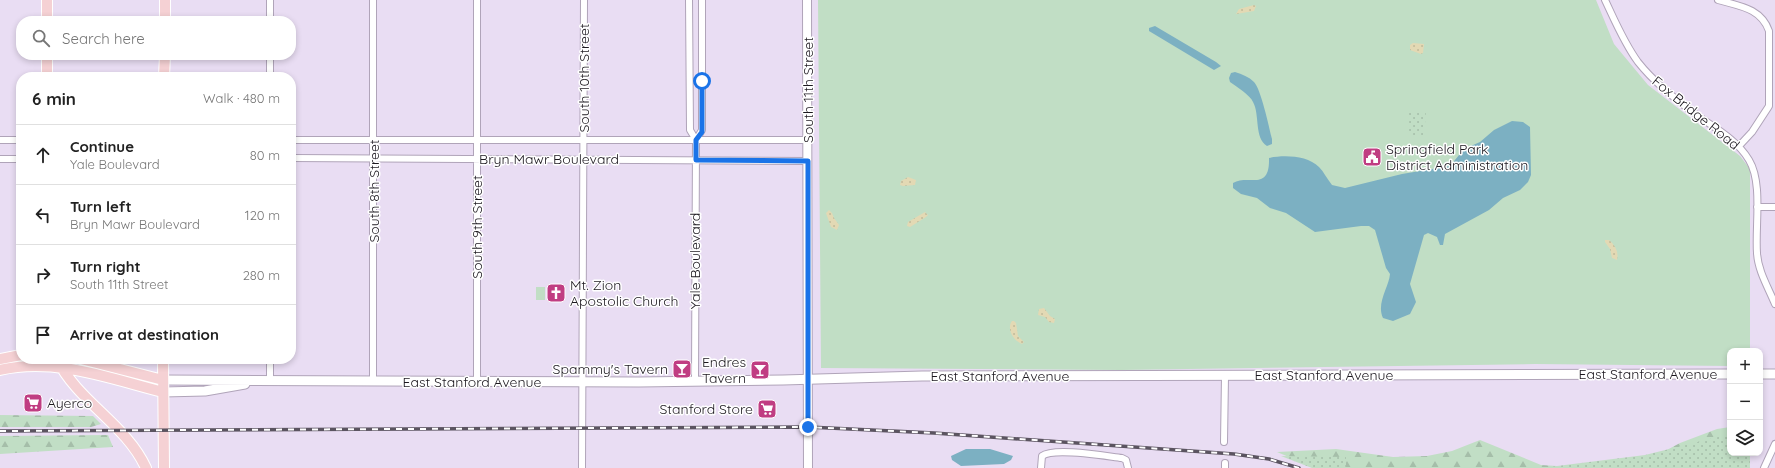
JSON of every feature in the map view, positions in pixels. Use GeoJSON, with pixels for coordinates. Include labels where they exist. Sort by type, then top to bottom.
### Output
{"type":"FeatureCollection","features":[{"type":"Feature","properties":{"kind":"main road"},"geometry":{"type":"LineString","coordinates":[[47,0],[47,16]]}},
{"type":"Feature","properties":{"kind":"main road"},"geometry":{"type":"LineString","coordinates":[[165,0],[165,16]]}},
{"type":"Feature","properties":{"kind":"main road"},"geometry":{"type":"LineString","coordinates":[[47,60],[47,72]]}},
{"type":"Feature","properties":{"kind":"main road"},"geometry":{"type":"LineString","coordinates":[[164,60],[164,72]]}},
{"type":"Feature","properties":{"kind":"main road"},"geometry":{"type":"LineString","coordinates":[[0,359],[16,356]]}},
{"type":"Feature","properties":{"kind":"main road","name":"East Stanford Avenue"},"geometry":{"type":"LineString","coordinates":[[0,370],[49,364]]}},
{"type":"Feature","properties":{"kind":"main road"},"geometry":{"type":"LineString","coordinates":[[60,364],[84,396],[124,435],[142,458],[146,468]]}},
{"type":"Feature","properties":{"kind":"main road","name":"East Stanford Avenue"},"geometry":{"type":"LineString","coordinates":[[63,364],[164,392],[205,391],[270,381]]}},
{"type":"Feature","properties":{"kind":"main road","name":"East Stanford Avenue"},"geometry":{"type":"LineString","coordinates":[[101,364],[163,380],[249,379],[270,381],[583,382],[922,376],[1727,374]]}},
{"type":"Feature","properties":{"kind":"main road"},"geometry":{"type":"LineString","coordinates":[[164,364],[164,468]]}},
{"type":"Feature","properties":{"kind":"main road"},"geometry":{"type":"LineString","coordinates":[[1763,374],[1775,374]]}},
{"type":"Feature","properties":{"kind":"street"},"geometry":{"type":"LineString","coordinates":[[270,0],[270,16]]}},
{"type":"Feature","properties":{"kind":"street","name":"South 8th Street"},"geometry":{"type":"LineString","coordinates":[[373,0],[373,381]]}},
{"type":"Feature","properties":{"kind":"street","name":"South 9th Street"},"geometry":{"type":"LineString","coordinates":[[477,0],[477,382]]}},
{"type":"Feature","properties":{"kind":"street","name":"South 10th Street"},"geometry":{"type":"LineString","coordinates":[[582,468],[584,0]]}},
{"type":"Feature","properties":{"kind":"street","name":"Yale Boulevard"},"geometry":{"type":"LineString","coordinates":[[689,0],[690,130],[696,140],[695,381]]}},
{"type":"Feature","properties":{"kind":"street","name":"Yale Boulevard"},"geometry":{"type":"LineString","coordinates":[[696,140],[702,130],[702,0]]}},
{"type":"Feature","properties":{"kind":"street","name":"South 11th Street"},"geometry":{"type":"LineString","coordinates":[[808,0],[808,468]]}},
{"type":"Feature","properties":{"kind":"street","name":"Fox Bridge Road"},"geometry":{"type":"LineString","coordinates":[[1605,0],[1617,27],[1638,61],[1657,84],[1739,146],[1750,162],[1755,174],[1757,254],[1762,276],[1775,304]]}},
{"type":"Feature","properties":{"kind":"street"},"geometry":{"type":"LineString","coordinates":[[1718,0],[1750,8],[1766,21],[1772,31],[1773,95],[1766,112],[1752,132],[1739,146]]}},
{"type":"Feature","properties":{"kind":"street"},"geometry":{"type":"LineString","coordinates":[[270,60],[270,72]]}},
{"type":"Feature","properties":{"kind":"street"},"geometry":{"type":"LineString","coordinates":[[0,140],[16,140]]}},
{"type":"Feature","properties":{"kind":"street","name":"Bryn Mawr Boulevard"},"geometry":{"type":"LineString","coordinates":[[296,140],[808,140]]}},
{"type":"Feature","properties":{"kind":"street","name":"Bryn Mawr Boulevard"},"geometry":{"type":"LineString","coordinates":[[296,158],[808,161]]}},
{"type":"Feature","properties":{"kind":"street"},"geometry":{"type":"LineString","coordinates":[[0,159],[16,159]]}},
{"type":"Feature","properties":{"kind":"street"},"geometry":{"type":"LineString","coordinates":[[1757,207],[1775,207]]}},
{"type":"Feature","properties":{"kind":"street"},"geometry":{"type":"LineString","coordinates":[[270,364],[270,381]]}},
{"type":"Feature","properties":{"kind":"street"},"geometry":{"type":"LineString","coordinates":[[1224,442],[1225,376]]}},
{"type":"Feature","properties":{"kind":"street"},"geometry":{"type":"LineString","coordinates":[[1764,468],[1775,444]]}},
{"type":"Feature","properties":{"kind":"street"},"geometry":{"type":"LineString","coordinates":[[1041,468],[1042,456],[1046,453],[1062,452],[1122,458],[1126,460],[1128,468]]}},
{"type":"Feature","properties":{"kind":"green space"},"geometry":{"type":"Polygon","coordinates":[[[818,0],[1596,0],[1614,44],[1648,85],[1740,156],[1750,169],[1750,348],[1727,348],[1727,366],[1535,364],[1121,370],[821,368],[818,0]]]}},
{"type":"Feature","properties":{"kind":"green space"},"geometry":{"type":"Polygon","coordinates":[[[1408,111],[1426,112],[1424,136],[1407,135],[1408,111]]]}},
{"type":"Feature","properties":{"kind":"green space"},"geometry":{"type":"Polygon","coordinates":[[[536,287],[545,287],[545,300],[536,300],[536,287]]]}},
{"type":"Feature","properties":{"kind":"green space"},"geometry":{"type":"Polygon","coordinates":[[[0,415],[93,416],[101,424],[91,427],[0,427],[0,415]]]}},
{"type":"Feature","properties":{"kind":"green space"},"geometry":{"type":"Polygon","coordinates":[[[1727,427],[1727,456],[1731,456],[1737,468],[1315,468],[1277,452],[1336,449],[1393,457],[1427,456],[1452,451],[1480,440],[1541,465],[1573,467],[1650,459],[1680,443],[1717,429],[1727,427]]]}},
{"type":"Feature","properties":{"kind":"green space"},"geometry":{"type":"Polygon","coordinates":[[[108,435],[113,447],[0,454],[0,436],[108,435]]]}},
{"type":"Feature","properties":{"kind":"green space"},"geometry":{"type":"Polygon","coordinates":[[[1727,435],[1727,456],[1750,456],[1750,468],[1541,468],[1645,455],[1727,435]]]}},
{"type":"Feature","properties":{"kind":"green space"},"geometry":{"type":"Polygon","coordinates":[[[1281,456],[1346,457],[1346,468],[1312,468],[1281,456]]]}},
{"type":"Feature","properties":{"kind":"sand"},"geometry":{"type":"Polygon","coordinates":[[[1254,5],[1256,6],[1254,11],[1236,14],[1239,9],[1254,5]]]}},
{"type":"Feature","properties":{"kind":"sand"},"geometry":{"type":"Polygon","coordinates":[[[1413,43],[1424,44],[1423,53],[1421,54],[1410,50],[1410,45],[1413,43]]]}},
{"type":"Feature","properties":{"kind":"sand"},"geometry":{"type":"Polygon","coordinates":[[[908,177],[916,180],[915,185],[900,185],[901,181],[908,177]]]}},
{"type":"Feature","properties":{"kind":"sand"},"geometry":{"type":"Polygon","coordinates":[[[829,210],[839,225],[837,230],[831,227],[826,213],[829,210]]]}},
{"type":"Feature","properties":{"kind":"sand"},"geometry":{"type":"Polygon","coordinates":[[[925,212],[928,215],[926,217],[910,227],[907,226],[908,222],[925,212]]]}},
{"type":"Feature","properties":{"kind":"sand"},"geometry":{"type":"Polygon","coordinates":[[[1605,240],[1609,240],[1615,246],[1617,251],[1617,260],[1612,258],[1610,249],[1605,240]]]}},
{"type":"Feature","properties":{"kind":"sand"},"geometry":{"type":"Polygon","coordinates":[[[1044,308],[1050,316],[1055,319],[1054,323],[1049,322],[1045,317],[1038,315],[1039,309],[1044,308]]]}},
{"type":"Feature","properties":{"kind":"sand"},"geometry":{"type":"Polygon","coordinates":[[[1012,321],[1016,323],[1018,336],[1024,342],[1022,344],[1014,338],[1010,331],[1010,324],[1012,321]]]}},
{"type":"Feature","properties":{"kind":"water"},"geometry":{"type":"Polygon","coordinates":[[[1155,26],[1221,66],[1214,70],[1149,31],[1149,28],[1155,26]]]}},
{"type":"Feature","properties":{"kind":"water"},"geometry":{"type":"Polygon","coordinates":[[[1235,72],[1250,79],[1257,86],[1272,139],[1272,144],[1267,146],[1260,137],[1255,107],[1251,99],[1230,82],[1229,78],[1231,73],[1235,72]]]}},
{"type":"Feature","properties":{"kind":"water"},"geometry":{"type":"Polygon","coordinates":[[[1512,121],[1523,122],[1530,127],[1531,175],[1528,182],[1520,190],[1503,198],[1489,210],[1445,234],[1443,245],[1440,245],[1437,237],[1428,233],[1424,235],[1410,284],[1416,302],[1410,314],[1393,321],[1383,318],[1381,312],[1382,301],[1390,274],[1386,268],[1375,230],[1369,226],[1361,226],[1315,232],[1286,213],[1270,208],[1257,198],[1241,194],[1233,188],[1233,183],[1262,178],[1266,175],[1269,158],[1275,157],[1288,156],[1308,160],[1319,167],[1332,185],[1345,188],[1402,174],[1450,166],[1464,149],[1480,142],[1494,130],[1512,121]]]}},
{"type":"Feature","properties":{"kind":"water"},"geometry":{"type":"Polygon","coordinates":[[[966,449],[990,449],[1013,456],[1011,460],[1004,464],[961,466],[952,460],[951,456],[966,449]]]}},
{"type":"Feature","properties":{"kind":"railway"},"geometry":{"type":"LineString","coordinates":[[0,431],[808,427],[934,433],[1234,454],[1269,459],[1299,468]]}},
{"type":"Feature","properties":{"kind":"place","name":"Springfield Park District Administration"},"geometry":{"type":"Point","coordinates":[1372,157]}},
{"type":"Feature","properties":{"kind":"place","name":"Mt. Zion Apostolic Church"},"geometry":{"type":"Point","coordinates":[556,293]}},
{"type":"Feature","properties":{"kind":"place","name":"Spammy's Tavern"},"geometry":{"type":"Point","coordinates":[682,369]}},
{"type":"Feature","properties":{"kind":"place","name":"Endres Tavern"},"geometry":{"type":"Point","coordinates":[760,370]}},
{"type":"Feature","properties":{"kind":"place","name":"Ayerco"},"geometry":{"type":"Point","coordinates":[33,403]}},
{"type":"Feature","properties":{"kind":"place","name":"Stanford Store"},"geometry":{"type":"Point","coordinates":[767,409]}},
{"type":"Feature","properties":{"kind":"route"},"geometry":{"type":"LineString","coordinates":[[702,81],[702,132],[696,140],[696,160],[808,161],[808,427]]}}]}
